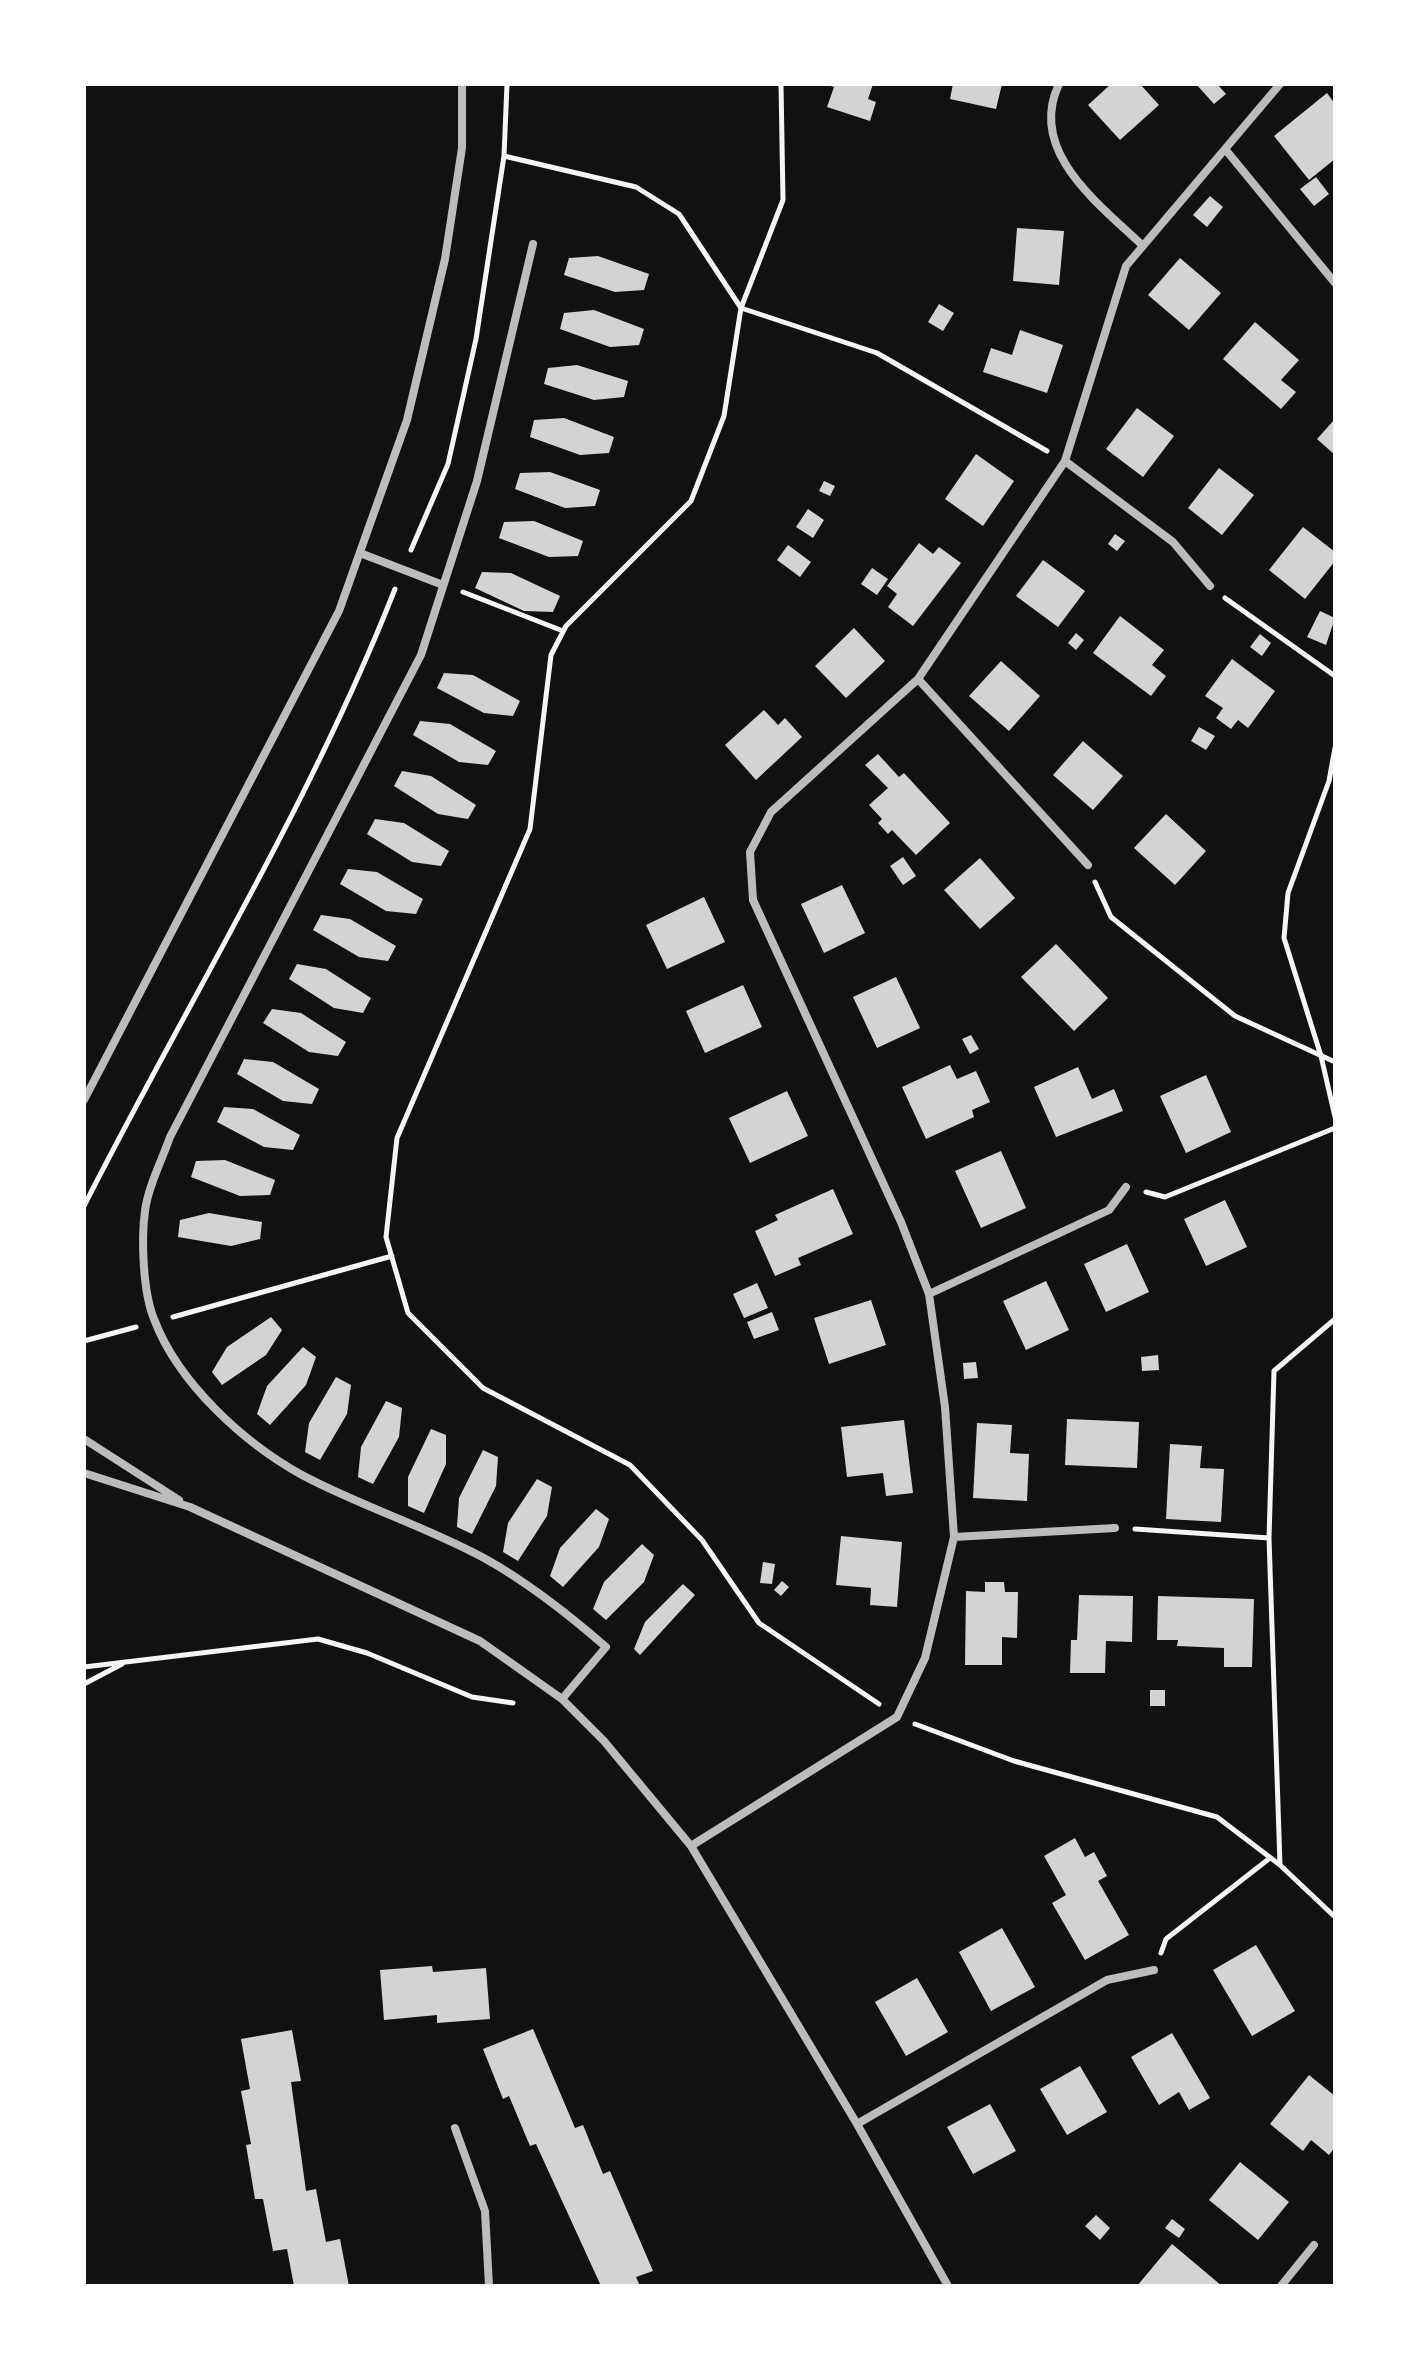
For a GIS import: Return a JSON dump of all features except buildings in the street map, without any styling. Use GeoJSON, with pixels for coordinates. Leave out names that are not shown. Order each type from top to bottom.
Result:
{"type":"FeatureCollection","features":[{"type":"Feature","properties":{"kind":"street"},"geometry":{"type":"LineString","coordinates":[[84,1100],[339,611],[407,420],[445,259],[462,148],[462,84]]}},
{"type":"Feature","properties":{"kind":"street"},"geometry":{"type":"LineString","coordinates":[[1059,84],[1049,106],[1056,152],[1089,195],[1142,245]]}},
{"type":"Feature","properties":{"kind":"street"},"geometry":{"type":"LineString","coordinates":[[691,1846],[897,1717],[925,1658],[954,1537],[945,1407],[929,1294],[901,1222],[753,900],[750,852],[771,812],[918,679],[1065,461],[1126,266],[1280,84]]}},
{"type":"Feature","properties":{"kind":"street"},"geometry":{"type":"LineString","coordinates":[[1225,149],[1335,283]]}},
{"type":"Feature","properties":{"kind":"street"},"geometry":{"type":"LineString","coordinates":[[533,244],[477,481],[421,655],[170,1137],[145,1210],[147,1296],[154,1322],[174,1357],[214,1409],[260,1448],[302,1475],[483,1558],[556,1603],[606,1647],[562,1699]]}},
{"type":"Feature","properties":{"kind":"street"},"geometry":{"type":"LineString","coordinates":[[1065,461],[1173,542],[1210,586]]}},
{"type":"Feature","properties":{"kind":"street"},"geometry":{"type":"LineString","coordinates":[[360,553],[443,585]]}},
{"type":"Feature","properties":{"kind":"street"},"geometry":{"type":"LineString","coordinates":[[918,679],[1088,865]]}},
{"type":"Feature","properties":{"kind":"street"},"geometry":{"type":"LineString","coordinates":[[929,1294],[1109,1210],[1126,1187]]}},
{"type":"Feature","properties":{"kind":"street"},"geometry":{"type":"LineString","coordinates":[[84,1439],[190,1507]]}},
{"type":"Feature","properties":{"kind":"street"},"geometry":{"type":"LineString","coordinates":[[84,1473],[190,1507],[480,1641],[562,1699],[604,1741],[691,1846],[857,2124],[948,2286]]}},
{"type":"Feature","properties":{"kind":"street"},"geometry":{"type":"LineString","coordinates":[[954,1537],[1115,1528]]}},
{"type":"Feature","properties":{"kind":"street"},"geometry":{"type":"LineString","coordinates":[[857,2124],[1107,1980],[1154,1970]]}},
{"type":"Feature","properties":{"kind":"street"},"geometry":{"type":"LineString","coordinates":[[455,2128],[485,2211],[489,2286]]}},
{"type":"Feature","properties":{"kind":"street"},"geometry":{"type":"LineString","coordinates":[[1281,2286],[1314,2245]]}},
{"type":"Feature","properties":{"kind":"path"},"geometry":{"type":"LineString","coordinates":[[781,84],[783,200],[741,308],[724,416],[691,501],[563,631],[551,655],[530,829],[397,1138],[386,1237],[408,1313],[483,1388],[630,1465],[702,1540],[759,1623],[897,1717],[1014,1761],[1217,1817],[1280,1865],[1335,1917]]}},
{"type":"Feature","properties":{"kind":"path"},"geometry":{"type":"LineString","coordinates":[[504,156],[636,187],[679,214],[741,308],[877,353],[1065,461]]}},
{"type":"Feature","properties":{"kind":"path"},"geometry":{"type":"LineString","coordinates":[[443,585],[563,631]]}},
{"type":"Feature","properties":{"kind":"path"},"geometry":{"type":"LineString","coordinates":[[1210,586],[1335,676]]}},
{"type":"Feature","properties":{"kind":"path"},"geometry":{"type":"LineString","coordinates":[[1335,748],[1329,781],[1288,893],[1284,938],[1321,1056],[1335,1117]]}},
{"type":"Feature","properties":{"kind":"path"},"geometry":{"type":"LineString","coordinates":[[1088,865],[1111,917],[1235,1016],[1335,1062]]}},
{"type":"Feature","properties":{"kind":"path"},"geometry":{"type":"LineString","coordinates":[[1126,1187],[1165,1197],[1335,1128]]}},
{"type":"Feature","properties":{"kind":"path"},"geometry":{"type":"LineString","coordinates":[[84,1341],[392,1256]]}},
{"type":"Feature","properties":{"kind":"path"},"geometry":{"type":"LineString","coordinates":[[1280,1865],[1269,1538],[1274,1371],[1335,1319]]}},
{"type":"Feature","properties":{"kind":"path"},"geometry":{"type":"LineString","coordinates":[[1115,1528],[1269,1538]]}},
{"type":"Feature","properties":{"kind":"path"},"geometry":{"type":"LineString","coordinates":[[84,1667],[318,1639],[367,1653],[472,1697],[513,1703]]}},
{"type":"Feature","properties":{"kind":"path"},"geometry":{"type":"LineString","coordinates":[[84,1684],[125,1662]]}},
{"type":"Feature","properties":{"kind":"path"},"geometry":{"type":"LineString","coordinates":[[1154,1970],[1166,1939],[1270,1858]]}}]}
